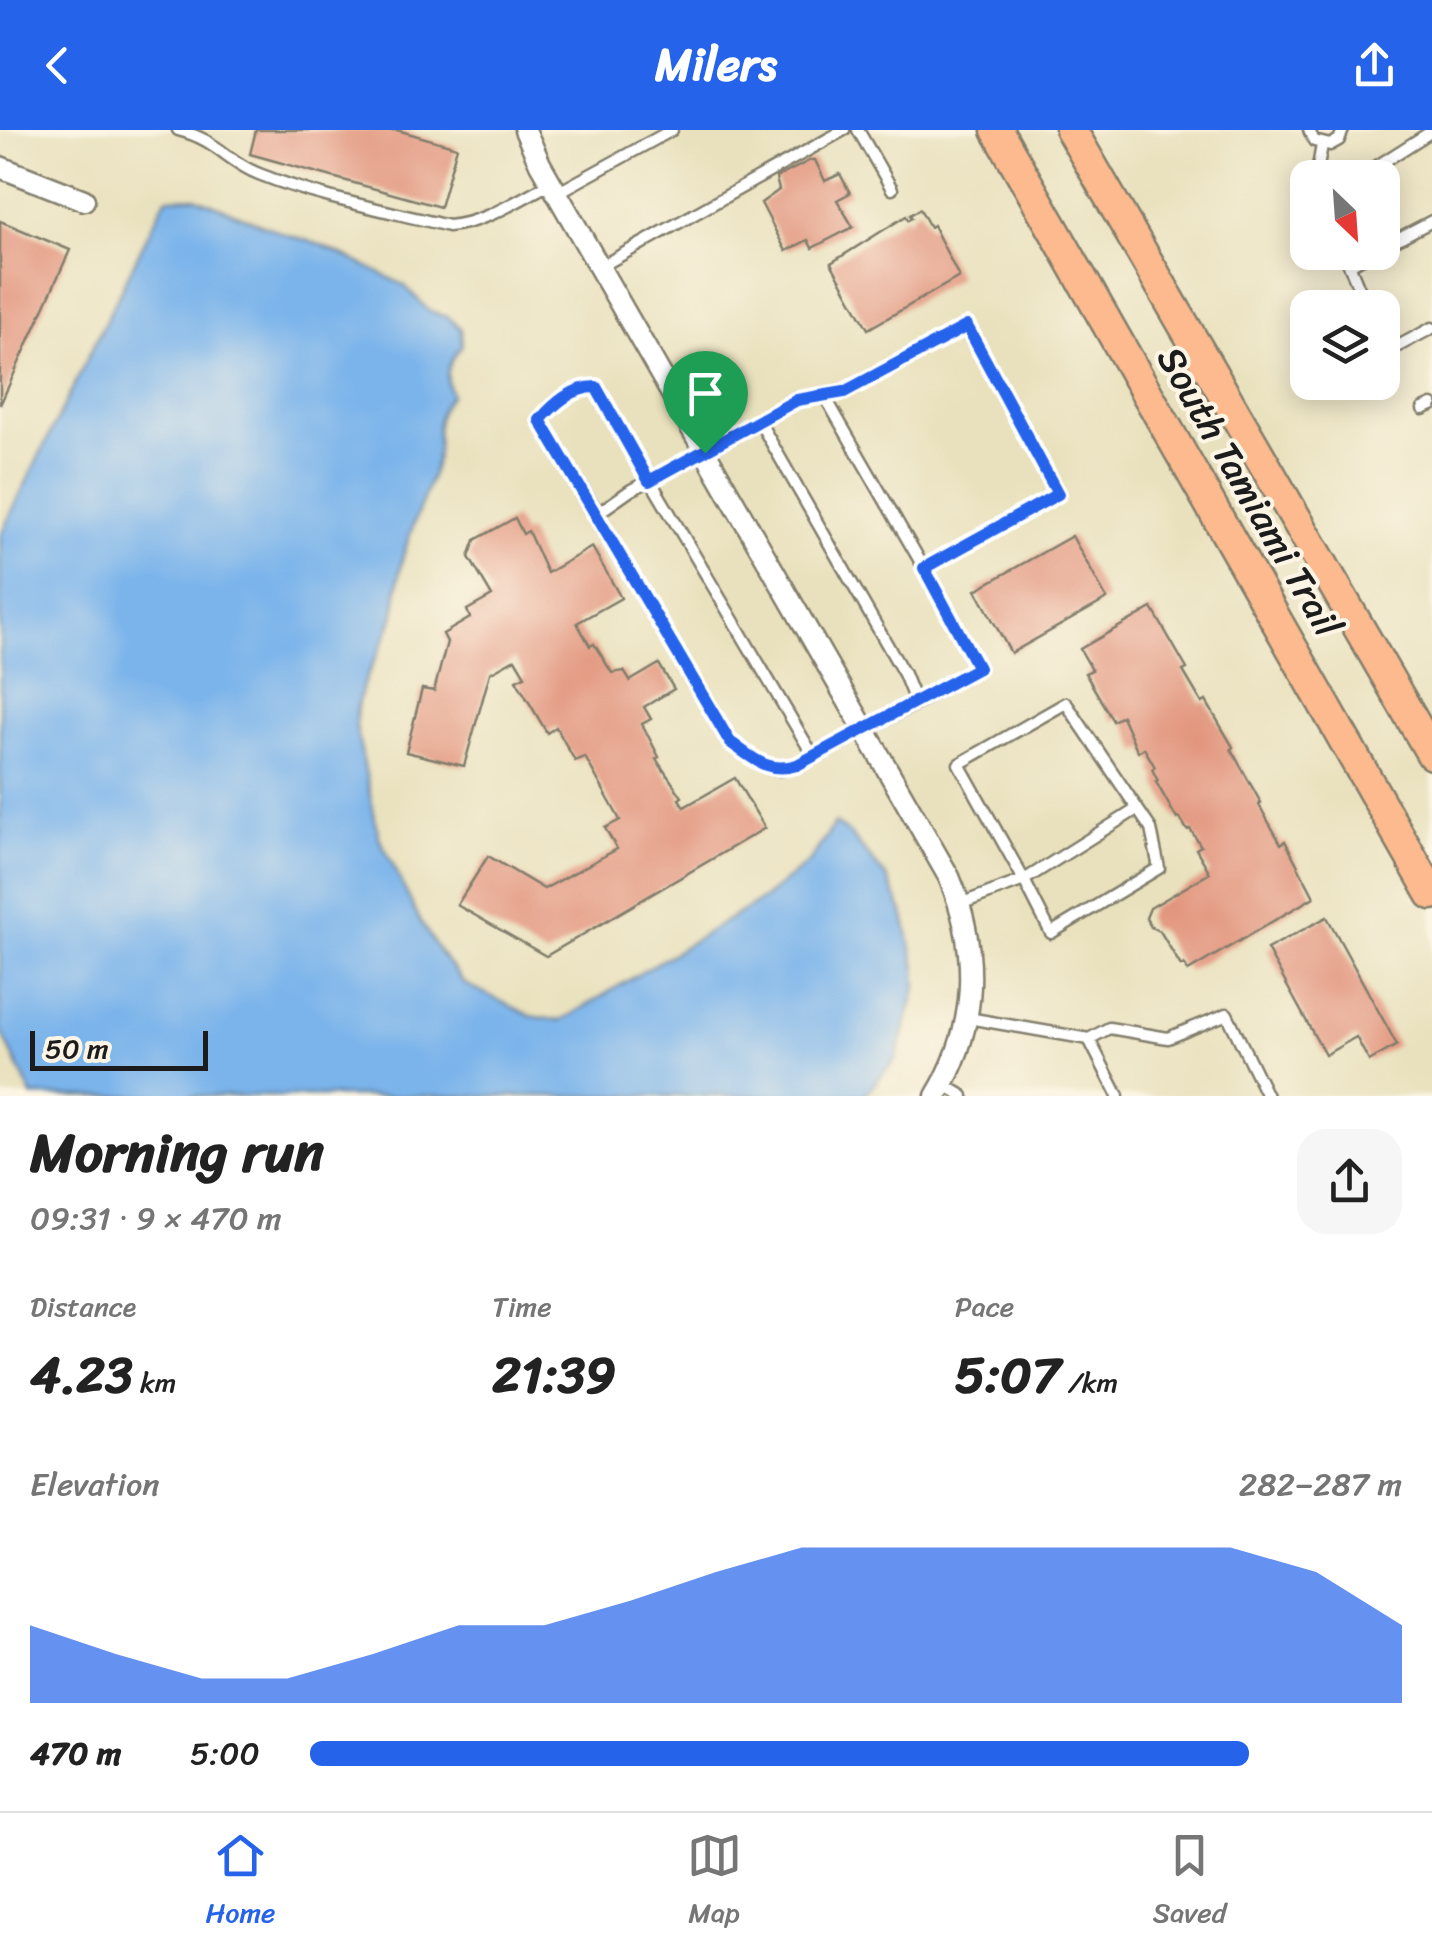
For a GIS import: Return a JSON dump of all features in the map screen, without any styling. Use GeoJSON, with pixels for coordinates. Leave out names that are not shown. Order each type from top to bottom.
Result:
{"type":"FeatureCollection","features":[{"type":"Feature","properties":{"kind":"main road","name":"South Tamiami Trail"},"geometry":{"type":"LineString","coordinates":[[997,130],[1432,894]]}},
{"type":"Feature","properties":{"kind":"main road","name":"South Tamiami Trail"},"geometry":{"type":"LineString","coordinates":[[1072,130],[1432,754]]}},
{"type":"Feature","properties":{"kind":"street"},"geometry":{"type":"LineString","coordinates":[[525,130],[599,268],[949,877],[960,904],[969,951],[970,999],[964,1036],[940,1090]]}},
{"type":"Feature","properties":{"kind":"street"},"geometry":{"type":"LineString","coordinates":[[0,167],[84,200]]}},
{"type":"Feature","properties":{"kind":"lane"},"geometry":{"type":"LineString","coordinates":[[178,130],[213,136],[244,168],[280,182],[448,226],[466,224],[554,188],[672,130]]}},
{"type":"Feature","properties":{"kind":"lane"},"geometry":{"type":"LineString","coordinates":[[599,268],[844,130]]}},
{"type":"Feature","properties":{"kind":"lane"},"geometry":{"type":"LineString","coordinates":[[858,130],[892,189]]}},
{"type":"Feature","properties":{"kind":"lane"},"geometry":{"type":"LineString","coordinates":[[1310,130],[1314,141],[1322,145],[1335,144],[1343,130]]}},
{"type":"Feature","properties":{"kind":"lane"},"geometry":{"type":"LineString","coordinates":[[1386,160],[1432,131]]}},
{"type":"Feature","properties":{"kind":"lane"},"geometry":{"type":"LineString","coordinates":[[1319,160],[1322,145]]}},
{"type":"Feature","properties":{"kind":"lane"},"geometry":{"type":"LineString","coordinates":[[1400,238],[1432,221]]}},
{"type":"Feature","properties":{"kind":"lane"},"geometry":{"type":"LineString","coordinates":[[598,513],[797,400],[844,392],[967,326],[1058,494],[924,568]]}},
{"type":"Feature","properties":{"kind":"lane"},"geometry":{"type":"LineString","coordinates":[[1400,345],[1432,328]]}},
{"type":"Feature","properties":{"kind":"lane"},"geometry":{"type":"LineString","coordinates":[[814,757],[596,387],[581,387],[540,420],[730,742],[780,770],[814,757],[864,732],[978,668],[824,396]]}},
{"type":"Feature","properties":{"kind":"lane"},"geometry":{"type":"LineString","coordinates":[[759,422],[904,674],[916,704]]}},
{"type":"Feature","properties":{"kind":"lane"},"geometry":{"type":"LineString","coordinates":[[1066,703],[1151,829],[1159,868],[1051,933],[1024,880],[959,764],[1066,703]]}},
{"type":"Feature","properties":{"kind":"lane"},"geometry":{"type":"LineString","coordinates":[[960,904],[1024,880],[1137,809]]}},
{"type":"Feature","properties":{"kind":"lane"},"geometry":{"type":"LineString","coordinates":[[968,1018],[1088,1039],[1109,1028],[1168,1038],[1227,1014],[1267,1096]]}},
{"type":"Feature","properties":{"kind":"lane"},"geometry":{"type":"LineString","coordinates":[[1088,1039],[1118,1096]]}},
{"type":"Feature","properties":{"kind":"lane"},"geometry":{"type":"LineString","coordinates":[[940,1090],[964,1096]]}},
{"type":"Feature","properties":{"kind":"water"},"geometry":{"type":"Polygon","coordinates":[[[195,197],[370,268],[405,286],[430,312],[448,317],[461,329],[462,346],[448,369],[451,395],[438,423],[437,458],[404,552],[393,618],[359,698],[356,727],[379,837],[440,953],[464,983],[531,1016],[561,1021],[764,898],[810,861],[835,823],[850,834],[887,878],[903,912],[916,967],[917,985],[897,1057],[864,1096],[32,1096],[0,1028],[0,536],[166,198],[195,197]]]}},
{"type":"Feature","properties":{"kind":"building"},"geometry":{"type":"Polygon","coordinates":[[[256,130],[397,130],[457,147],[440,207],[250,154],[256,130]]]}},
{"type":"Feature","properties":{"kind":"building"},"geometry":{"type":"Polygon","coordinates":[[[815,160],[825,181],[840,174],[850,193],[837,200],[853,227],[812,248],[808,240],[786,251],[761,203],[779,190],[776,178],[815,160]]]}},
{"type":"Feature","properties":{"kind":"building"},"geometry":{"type":"Polygon","coordinates":[[[920,209],[930,227],[933,225],[959,277],[868,329],[831,263],[906,216],[908,220],[912,218],[910,215],[920,209]]]}},
{"type":"Feature","properties":{"kind":"building"},"geometry":{"type":"Polygon","coordinates":[[[0,221],[70,250],[0,405],[0,221]]]}},
{"type":"Feature","properties":{"kind":"building"},"geometry":{"type":"Polygon","coordinates":[[[515,518],[523,534],[528,531],[547,573],[592,547],[621,598],[577,623],[612,673],[624,671],[630,681],[659,664],[674,689],[644,707],[651,719],[642,724],[659,757],[656,759],[682,797],[679,799],[684,807],[735,778],[765,828],[546,956],[457,905],[488,856],[544,889],[617,849],[605,828],[620,820],[585,757],[575,761],[556,727],[547,733],[516,680],[525,676],[515,659],[490,673],[464,766],[406,752],[422,689],[434,691],[447,642],[443,634],[470,618],[467,610],[492,596],[469,557],[475,540],[515,518]]]}},
{"type":"Feature","properties":{"kind":"building"},"geometry":{"type":"Polygon","coordinates":[[[1072,536],[1107,599],[1011,653],[976,590],[1072,536]]]}},
{"type":"Feature","properties":{"kind":"building"},"geometry":{"type":"Polygon","coordinates":[[[1152,608],[1187,669],[1183,671],[1233,747],[1259,805],[1281,844],[1285,841],[1314,897],[1188,971],[1146,918],[1150,908],[1210,873],[1196,849],[1201,846],[1190,829],[1177,819],[1156,782],[1152,769],[1155,767],[1144,748],[1138,752],[1122,716],[1113,721],[1085,673],[1092,670],[1080,649],[1152,608]]]}},
{"type":"Feature","properties":{"kind":"building"},"geometry":{"type":"Polygon","coordinates":[[[1327,917],[1397,1045],[1369,1061],[1356,1037],[1325,1055],[1267,949],[1327,917]]]}},
{"type":"Feature","properties":{"kind":"route"},"geometry":{"type":"LineString","coordinates":[[967,326],[1058,494],[924,568],[978,668],[864,732],[780,770],[730,742],[540,420],[581,387],[596,387],[649,481],[705,453],[797,400],[844,392],[967,326]]}}]}
